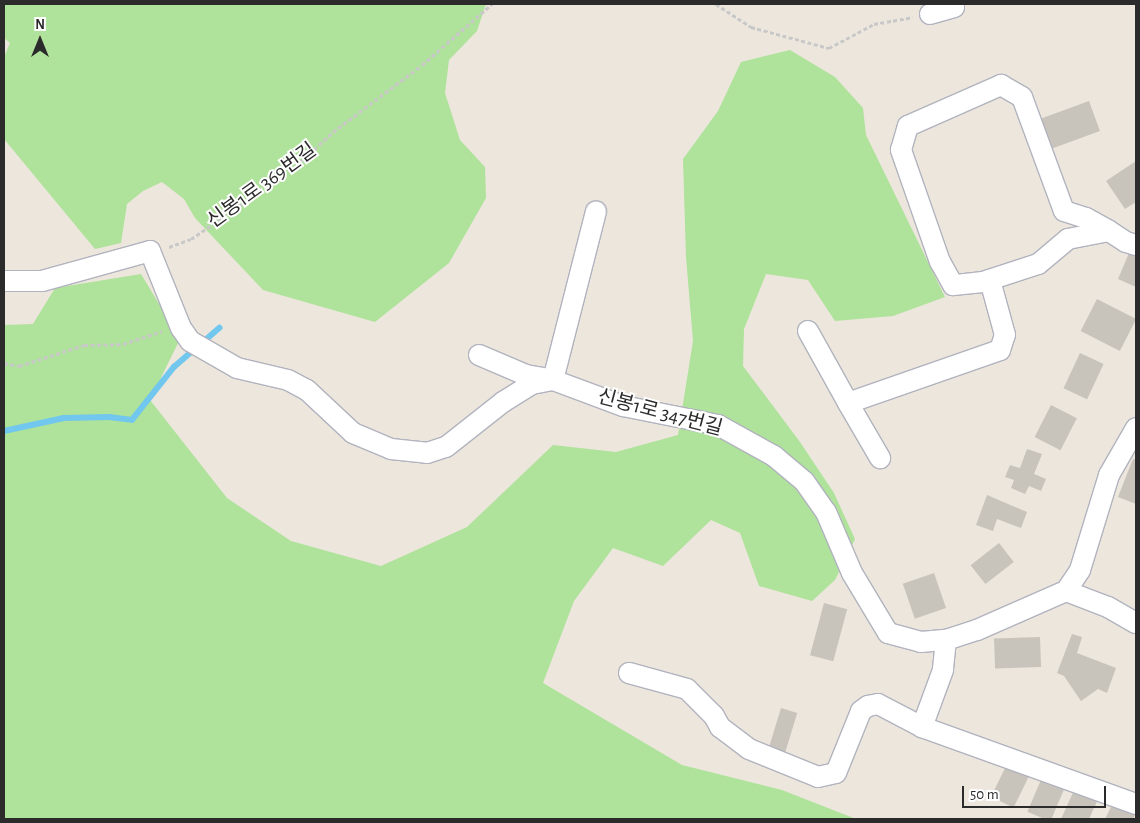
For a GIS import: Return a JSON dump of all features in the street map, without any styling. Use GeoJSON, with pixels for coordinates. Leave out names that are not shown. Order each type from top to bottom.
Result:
{"type":"FeatureCollection","features":[{"type":"Feature","properties":{"kind":"street"},"geometry":{"type":"LineString","coordinates":[[930,14],[954,7],[954,4]]}},
{"type":"Feature","properties":{"kind":"street"},"geometry":{"type":"LineString","coordinates":[[1109,230],[1068,239],[1038,264],[990,280],[953,285],[940,262],[901,150],[908,126],[1002,85],[1022,97],[1064,211],[1109,230],[1126,242],[1136,245]]}},
{"type":"Feature","properties":{"kind":"street"},"geometry":{"type":"LineString","coordinates":[[4,280],[42,282],[150,251],[186,334],[220,359],[237,368],[288,380],[307,390],[353,433],[368,442],[427,453],[446,447],[486,412],[532,384],[553,380],[596,211]]}},
{"type":"Feature","properties":{"kind":"street"},"geometry":{"type":"LineString","coordinates":[[848,403],[1000,350],[1005,335],[990,280]]}},
{"type":"Feature","properties":{"kind":"street"},"geometry":{"type":"LineString","coordinates":[[808,331],[880,458]]}},
{"type":"Feature","properties":{"kind":"street","name":"신봉1로 347번길"},"geometry":{"type":"LineString","coordinates":[[479,355],[526,375],[553,380],[623,406],[718,425],[790,467],[826,512],[852,574],[888,633],[921,642],[946,640],[1066,591]]}},
{"type":"Feature","properties":{"kind":"street"},"geometry":{"type":"LineString","coordinates":[[1136,428],[1109,475],[1080,570],[1066,591],[1108,607],[1136,622]]}},
{"type":"Feature","properties":{"kind":"street"},"geometry":{"type":"LineString","coordinates":[[922,727],[943,670],[946,640]]}},
{"type":"Feature","properties":{"kind":"street"},"geometry":{"type":"LineString","coordinates":[[629,673],[687,689],[714,716],[720,727],[749,749],[818,777],[836,774],[861,711],[868,706],[878,704],[922,727],[1136,804]]}},
{"type":"Feature","properties":{"kind":"path","name":"신봉1로 369번길"},"geometry":{"type":"LineString","coordinates":[[150,251],[191,239],[244,203],[271,180],[295,167],[333,132],[422,65],[492,4]]}},
{"type":"Feature","properties":{"kind":"path"},"geometry":{"type":"LineString","coordinates":[[716,4],[751,27],[829,48],[874,24],[930,14]]}},
{"type":"Feature","properties":{"kind":"path"},"geometry":{"type":"LineString","coordinates":[[4,363],[19,366],[84,345],[123,344],[146,334],[186,334]]}},
{"type":"Feature","properties":{"kind":"green space"},"geometry":{"type":"Polygon","coordinates":[[[4,4],[486,4],[477,31],[449,60],[445,93],[460,140],[485,167],[486,198],[449,263],[375,322],[263,290],[195,218],[184,199],[162,182],[143,191],[127,204],[121,243],[95,249],[4,139],[4,57],[10,43],[4,38],[4,4]]]}},
{"type":"Feature","properties":{"kind":"green space"},"geometry":{"type":"Polygon","coordinates":[[[790,50],[835,77],[863,108],[866,135],[945,297],[893,316],[835,321],[808,280],[766,274],[744,329],[743,366],[800,442],[834,493],[855,539],[835,580],[812,601],[759,586],[740,533],[711,520],[663,566],[613,548],[574,601],[543,683],[682,765],[782,790],[856,819],[4,819],[4,325],[33,324],[55,288],[141,274],[180,339],[150,400],[227,498],[291,541],[381,566],[467,527],[553,445],[616,452],[678,435],[693,341],[686,257],[683,159],[718,111],[741,62],[790,50]]]}},
{"type":"Feature","properties":{"kind":"building"},"geometry":{"type":"Polygon","coordinates":[[[1089,101],[1100,131],[1050,149],[1039,119],[1089,101]]]}},
{"type":"Feature","properties":{"kind":"building"},"geometry":{"type":"Polygon","coordinates":[[[1136,161],[1136,202],[1125,209],[1106,181],[1136,161]]]}},
{"type":"Feature","properties":{"kind":"building"},"geometry":{"type":"Polygon","coordinates":[[[1129,253],[1136,257],[1136,287],[1118,279],[1129,253]]]}},
{"type":"Feature","properties":{"kind":"building"},"geometry":{"type":"Polygon","coordinates":[[[1097,299],[1136,319],[1120,351],[1081,331],[1097,299]]]}},
{"type":"Feature","properties":{"kind":"building"},"geometry":{"type":"Polygon","coordinates":[[[1080,353],[1104,364],[1087,399],[1064,388],[1080,353]]]}},
{"type":"Feature","properties":{"kind":"building"},"geometry":{"type":"Polygon","coordinates":[[[1051,405],[1077,418],[1060,450],[1035,437],[1051,405]]]}},
{"type":"Feature","properties":{"kind":"building"},"geometry":{"type":"Polygon","coordinates":[[[1027,449],[1042,454],[1034,474],[1046,479],[1041,491],[1029,486],[1025,494],[1011,488],[1014,480],[1005,477],[1010,465],[1020,468],[1027,449]]]}},
{"type":"Feature","properties":{"kind":"building"},"geometry":{"type":"Polygon","coordinates":[[[1133,459],[1136,460],[1136,504],[1118,497],[1133,459]]]}},
{"type":"Feature","properties":{"kind":"building"},"geometry":{"type":"Polygon","coordinates":[[[987,495],[1027,512],[1021,528],[997,519],[993,531],[976,525],[987,495]]]}},
{"type":"Feature","properties":{"kind":"building"},"geometry":{"type":"Polygon","coordinates":[[[999,543],[1014,562],[985,584],[971,565],[999,543]]]}},
{"type":"Feature","properties":{"kind":"building"},"geometry":{"type":"Polygon","coordinates":[[[934,573],[946,608],[915,619],[903,584],[934,573]]]}},
{"type":"Feature","properties":{"kind":"building"},"geometry":{"type":"Polygon","coordinates":[[[824,603],[847,609],[833,661],[810,655],[824,603]]]}},
{"type":"Feature","properties":{"kind":"building"},"geometry":{"type":"Polygon","coordinates":[[[1072,634],[1082,637],[1077,653],[1116,668],[1107,693],[1098,689],[1081,701],[1064,676],[1057,673],[1072,634]]]}},
{"type":"Feature","properties":{"kind":"building"},"geometry":{"type":"Polygon","coordinates":[[[1040,637],[1041,667],[995,669],[994,639],[1040,637]]]}},
{"type":"Feature","properties":{"kind":"building"},"geometry":{"type":"Polygon","coordinates":[[[781,708],[797,713],[784,756],[768,751],[781,708]]]}},
{"type":"Feature","properties":{"kind":"building"},"geometry":{"type":"Polygon","coordinates":[[[1009,760],[1031,771],[1013,808],[991,797],[1009,760]]]}},
{"type":"Feature","properties":{"kind":"building"},"geometry":{"type":"Polygon","coordinates":[[[1043,775],[1066,785],[1051,819],[1044,819],[1027,812],[1043,775]]]}},
{"type":"Feature","properties":{"kind":"building"},"geometry":{"type":"Polygon","coordinates":[[[1076,786],[1099,797],[1089,819],[1061,819],[1076,786]]]}},
{"type":"Feature","properties":{"kind":"building"},"geometry":{"type":"Polygon","coordinates":[[[1113,803],[1136,813],[1133,819],[1105,819],[1113,803]]]}},
{"type":"Feature","properties":{"kind":"waterway"},"geometry":{"type":"LineString","coordinates":[[202,343],[219,328]]}},
{"type":"Feature","properties":{"kind":"waterway"},"geometry":{"type":"LineString","coordinates":[[4,431],[64,418],[109,417],[132,420],[174,367],[195,349]]}}]}
